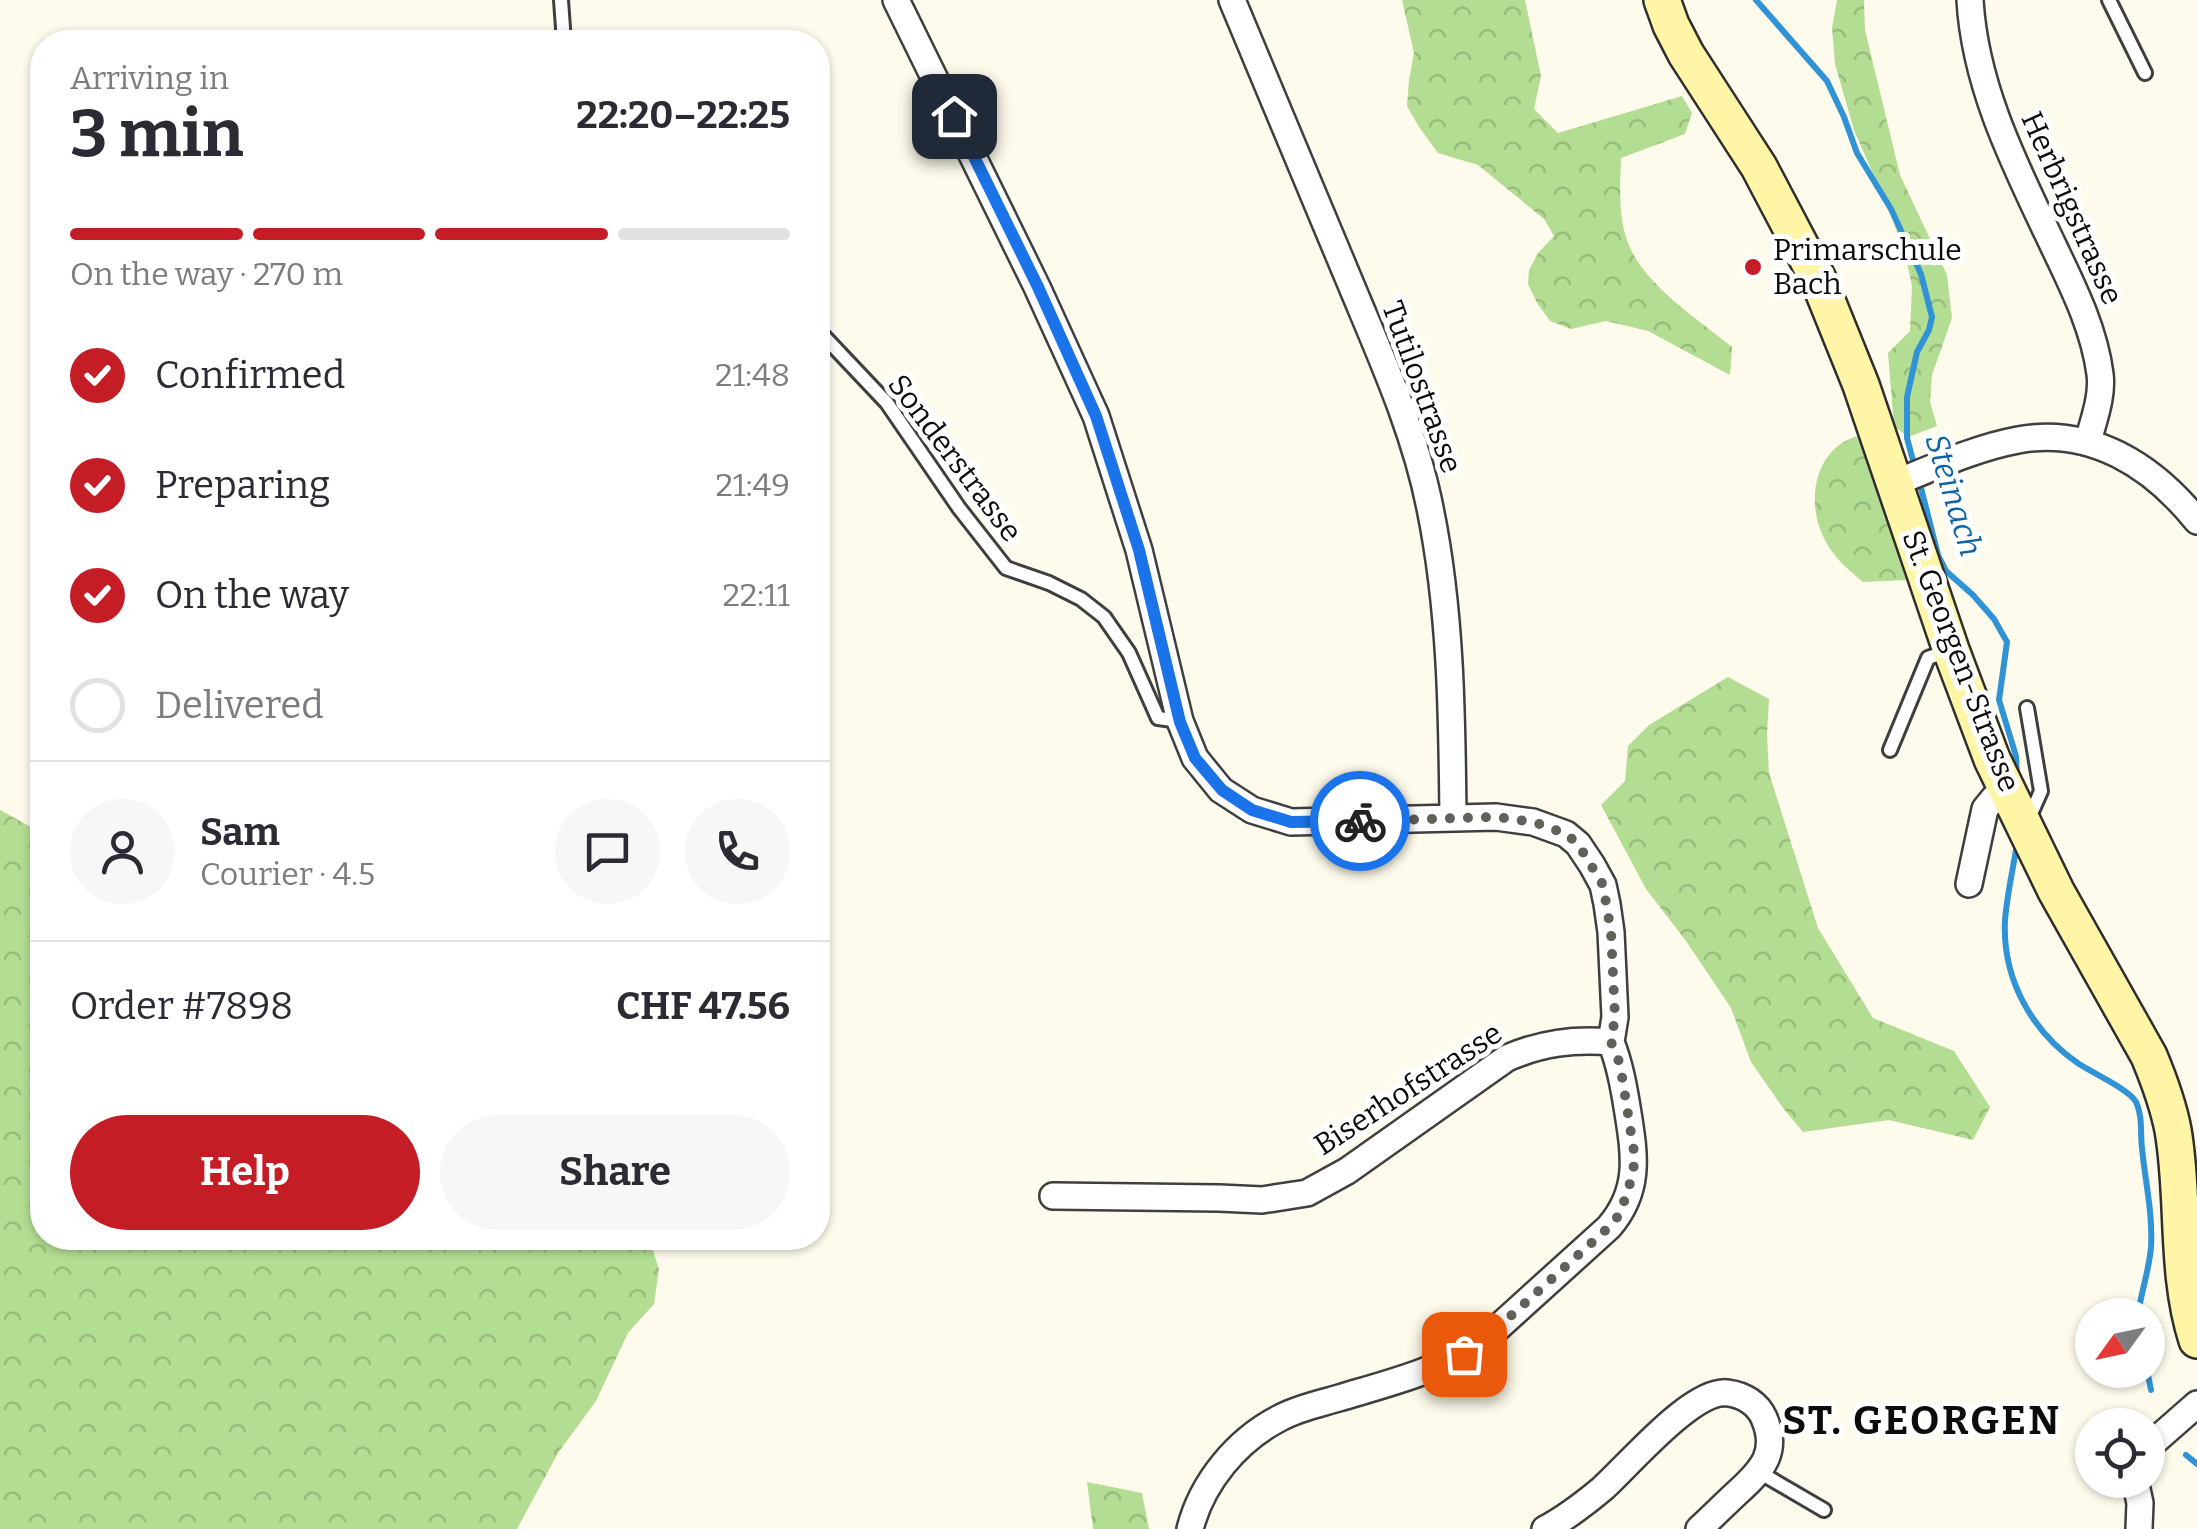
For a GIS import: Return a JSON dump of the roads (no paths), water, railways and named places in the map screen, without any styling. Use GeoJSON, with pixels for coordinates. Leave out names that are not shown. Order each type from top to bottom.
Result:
{"type":"FeatureCollection","features":[{"type":"Feature","properties":{"kind":"street"},"geometry":{"type":"LineString","coordinates":[[896,0],[1096,416],[1139,550],[1180,722],[1195,758],[1222,790],[1252,810],[1291,822],[1496,817],[1534,822],[1566,834],[1578,844],[1603,885],[1607,904],[1615,1017],[1611,1042],[1620,1064],[1635,1158],[1620,1214],[1482,1342],[1464,1354],[1427,1372],[1298,1410],[1264,1427],[1213,1478],[1190,1529]]}},
{"type":"Feature","properties":{"kind":"street","name":"Tutilostrasse"},"geometry":{"type":"LineString","coordinates":[[1232,0],[1413,444],[1430,507],[1444,600],[1453,818]]}},
{"type":"Feature","properties":{"kind":"street","name":"St. Georgen-Strasse"},"geometry":{"type":"LineString","coordinates":[[1662,0],[1686,54],[1759,167],[1819,281],[1903,480],[1951,650],[1986,744],[2056,891],[2160,1082],[2173,1134],[2186,1292],[2197,1340]]}},
{"type":"Feature","properties":{"kind":"street","name":"Herbrigstrasse"},"geometry":{"type":"LineString","coordinates":[[1970,0],[1980,67],[1996,116],[2017,170],[2079,300],[2092,338],[2100,378],[2088,442]]}},
{"type":"Feature","properties":{"kind":"street"},"geometry":{"type":"LineString","coordinates":[[1903,480],[2020,439],[2088,442],[2147,470],[2197,520]]}},
{"type":"Feature","properties":{"kind":"street"},"geometry":{"type":"LineString","coordinates":[[1968,884],[1985,809],[1994,798],[2009,792]]}},
{"type":"Feature","properties":{"kind":"street","name":"Biserhofstrasse"},"geometry":{"type":"LineString","coordinates":[[1053,1196],[1262,1200],[1306,1193],[1347,1171],[1507,1058],[1534,1046],[1567,1041],[1611,1042]]}},
{"type":"Feature","properties":{"kind":"street"},"geometry":{"type":"LineString","coordinates":[[1545,1529],[1583,1504],[1688,1408],[1715,1393],[1732,1393],[1744,1397],[1760,1411],[1769,1448],[1760,1472],[1699,1529]]}},
{"type":"Feature","properties":{"kind":"street"},"geometry":{"type":"LineString","coordinates":[[2165,1433],[2197,1404]]}},
{"type":"Feature","properties":{"kind":"street"},"geometry":{"type":"LineString","coordinates":[[2139,1498],[2139,1529]]}},
{"type":"Feature","properties":{"kind":"lane"},"geometry":{"type":"LineString","coordinates":[[561,0],[563,30]]}},
{"type":"Feature","properties":{"kind":"lane"},"geometry":{"type":"LineString","coordinates":[[2109,0],[2145,73]]}},
{"type":"Feature","properties":{"kind":"lane","name":"Sonderstrasse"},"geometry":{"type":"LineString","coordinates":[[830,343],[888,403],[959,508],[1006,568],[1049,583],[1104,617],[1129,653],[1158,718],[1180,722]]}},
{"type":"Feature","properties":{"kind":"lane"},"geometry":{"type":"LineString","coordinates":[[1890,750],[1928,658],[1951,650]]}},
{"type":"Feature","properties":{"kind":"lane"},"geometry":{"type":"LineString","coordinates":[[2026,825],[2041,792],[2027,708]]}},
{"type":"Feature","properties":{"kind":"lane"},"geometry":{"type":"LineString","coordinates":[[1760,1472],[1824,1510]]}},
{"type":"Feature","properties":{"kind":"waterway","name":"Steinach"},"geometry":{"type":"LineString","coordinates":[[1756,0],[1827,81],[1857,153],[1891,209],[1921,274],[1932,317],[1917,352],[1907,397],[1907,438],[1915,468]]}},
{"type":"Feature","properties":{"kind":"waterway","name":"Steinach"},"geometry":{"type":"LineString","coordinates":[[1919,480],[1938,555],[1946,571],[1994,619],[2007,642],[1999,700],[2016,756],[2017,776]]}},
{"type":"Feature","properties":{"kind":"waterway","name":"Steinach"},"geometry":{"type":"LineString","coordinates":[[2017,844],[2005,942],[2023,1002],[2062,1051],[2127,1092],[2138,1108],[2151,1234],[2141,1298]]}},
{"type":"Feature","properties":{"kind":"waterway","name":"Steinach"},"geometry":{"type":"LineString","coordinates":[[2186,1455],[2197,1464]]}},
{"type":"Feature","properties":{"kind":"place","name":"Primarschule Bach"},"geometry":{"type":"Point","coordinates":[1753,267]}},
{"type":"Feature","properties":{"kind":"district","name":"ST. GEORGEN"},"geometry":{"type":"Point","coordinates":[1922,1420]}}]}
